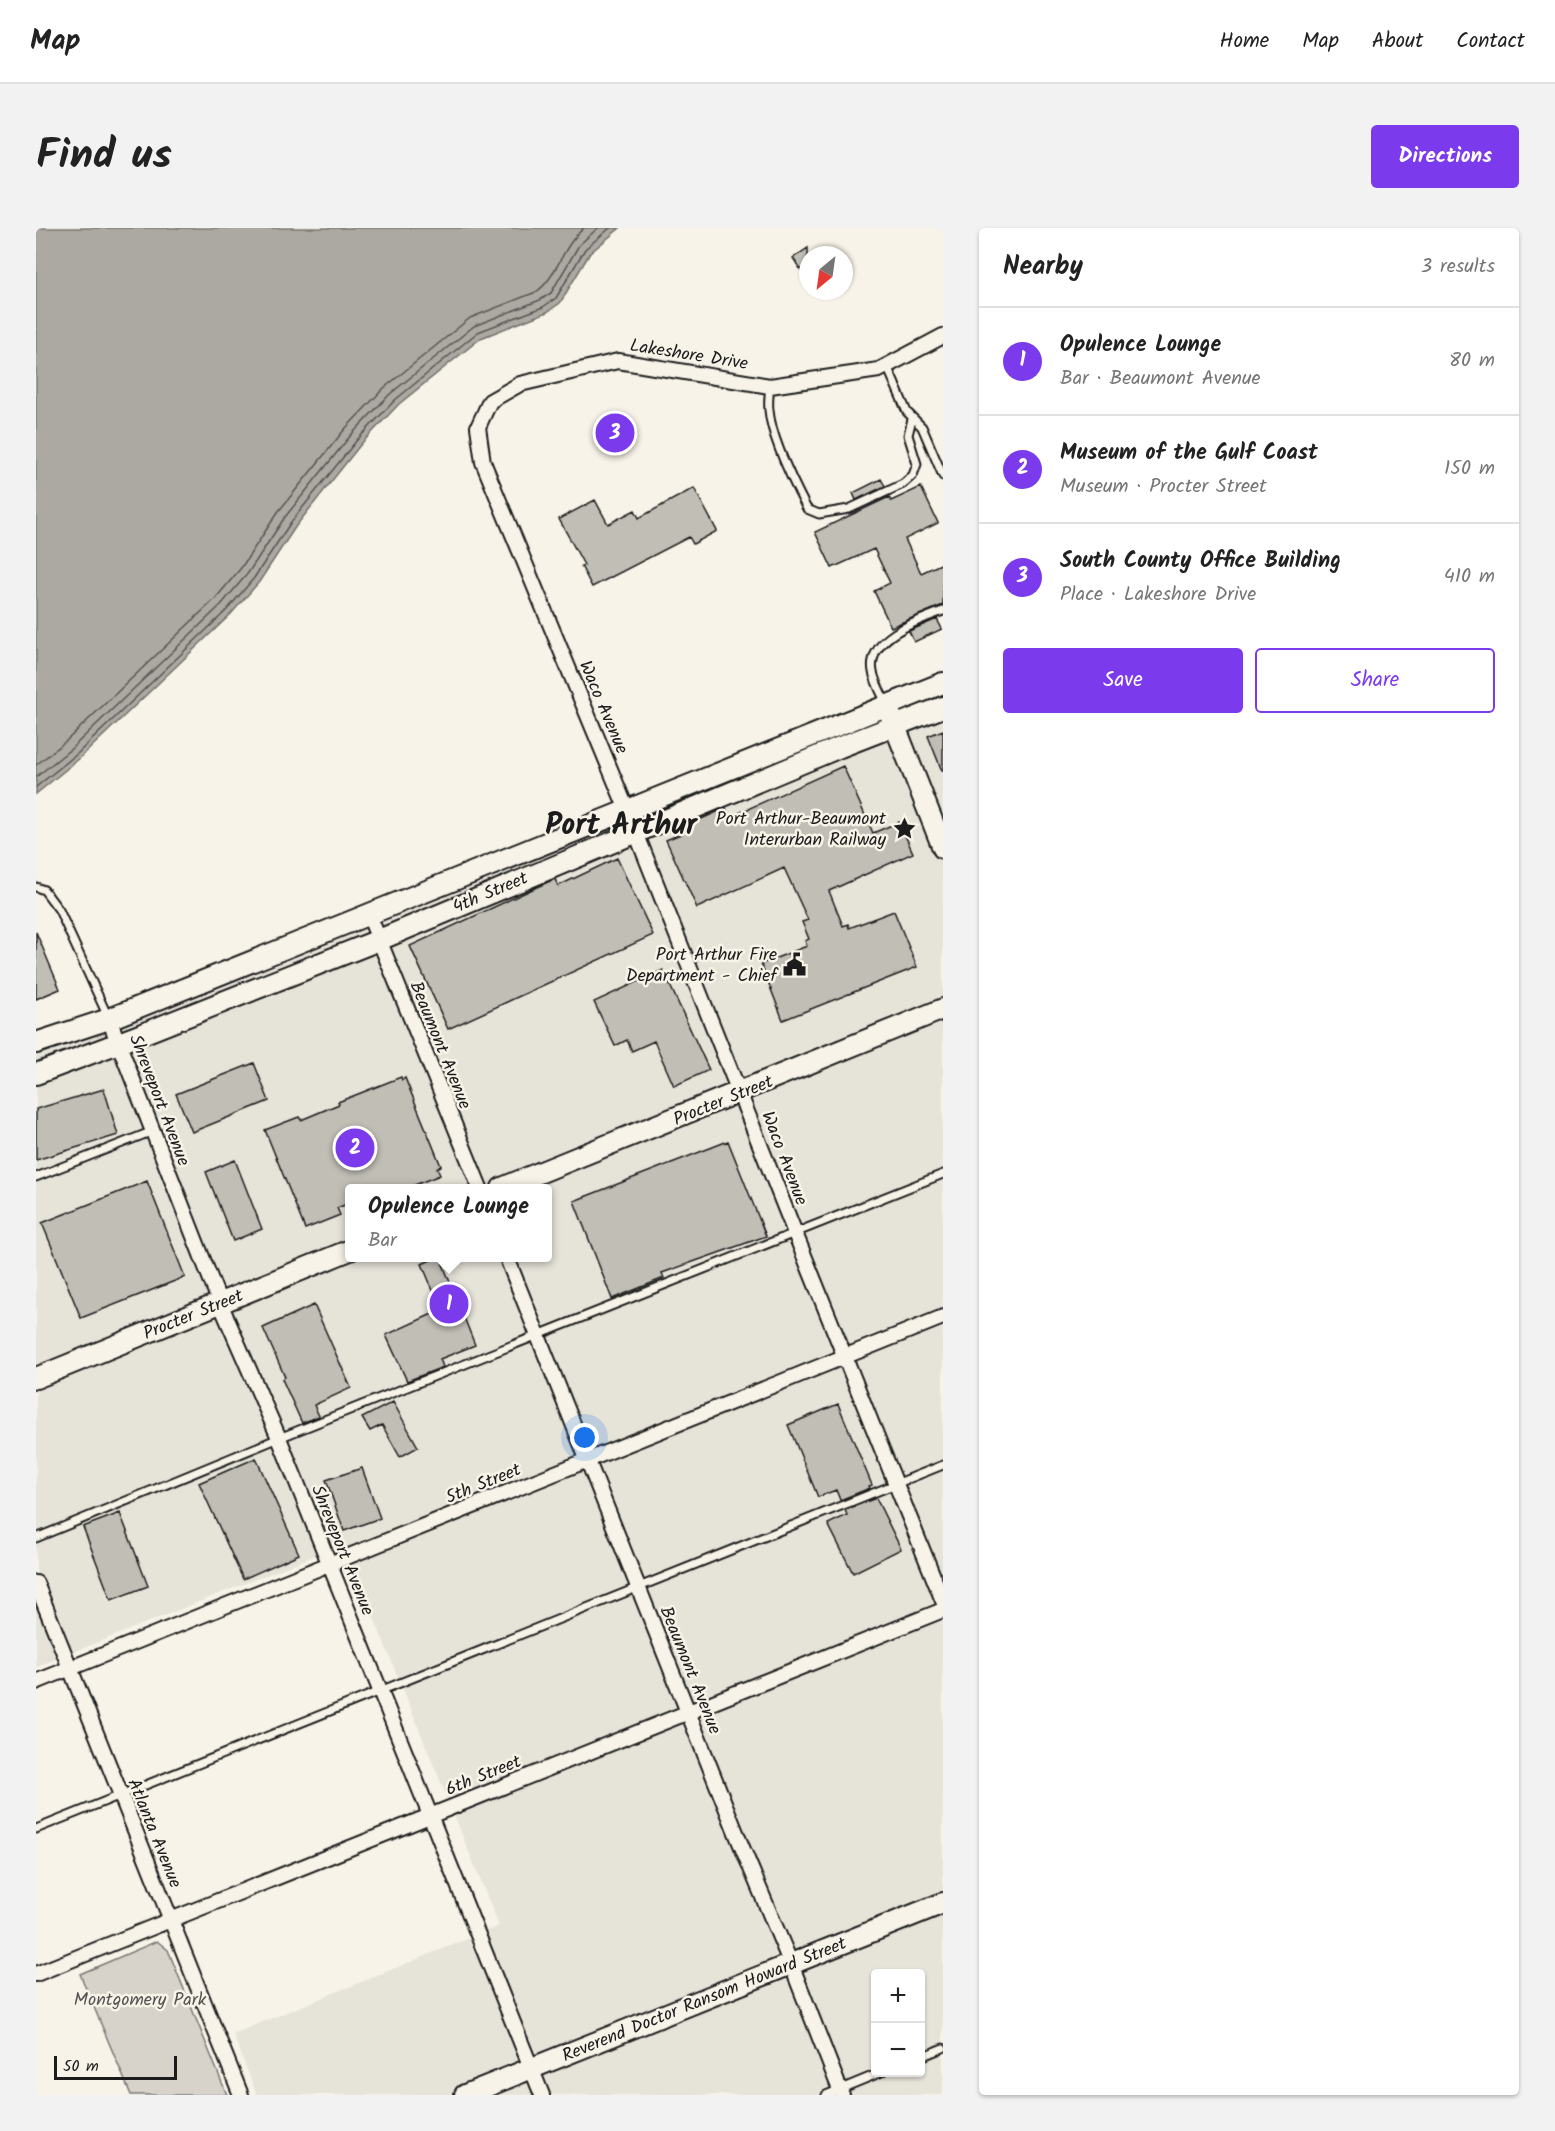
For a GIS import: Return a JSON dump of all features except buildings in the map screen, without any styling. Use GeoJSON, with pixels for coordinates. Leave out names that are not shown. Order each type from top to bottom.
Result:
{"type":"FeatureCollection","features":[{"type":"Feature","properties":{"kind":"street","name":"Lakeshore Drive"},"geometry":{"type":"LineString","coordinates":[[483,462],[478,427],[490,401],[520,384],[618,361],[770,386],[879,370],[943,336]]}},
{"type":"Feature","properties":{"kind":"street","name":"Waco Avenue"},"geometry":{"type":"LineString","coordinates":[[483,462],[636,832],[943,1601]]}},
{"type":"Feature","properties":{"kind":"street","name":"4th Street"},"geometry":{"type":"LineString","coordinates":[[36,1043],[109,1019],[943,683]]}},
{"type":"Feature","properties":{"kind":"street"},"geometry":{"type":"LineString","coordinates":[[886,705],[943,849]]}},
{"type":"Feature","properties":{"kind":"street","name":"4th Street"},"geometry":{"type":"LineString","coordinates":[[36,1074],[379,940],[840,747],[943,707]]}},
{"type":"Feature","properties":{"kind":"street","name":"Beaumont Avenue"},"geometry":{"type":"LineString","coordinates":[[369,915],[478,1184]]}},
{"type":"Feature","properties":{"kind":"street","name":"Procter Street"},"geometry":{"type":"LineString","coordinates":[[512,1184],[741,1093],[943,1009]]}},
{"type":"Feature","properties":{"kind":"street","name":"Shreveport Avenue"},"geometry":{"type":"LineString","coordinates":[[109,1019],[220,1304],[279,1438],[542,2095]]}},
{"type":"Feature","properties":{"kind":"street","name":"Procter Street"},"geometry":{"type":"LineString","coordinates":[[36,1378],[345,1252]]}},
{"type":"Feature","properties":{"kind":"street","name":"Beaumont Avenue"},"geometry":{"type":"LineString","coordinates":[[509,1262],[841,2092]]}},
{"type":"Feature","properties":{"kind":"street","name":"5th Street"},"geometry":{"type":"LineString","coordinates":[[36,1682],[943,1317]]}},
{"type":"Feature","properties":{"kind":"street","name":"Atlanta Avenue"},"geometry":{"type":"LineString","coordinates":[[36,1583],[241,2095]]}},
{"type":"Feature","properties":{"kind":"street","name":"6th Street"},"geometry":{"type":"LineString","coordinates":[[36,1974],[943,1610]]}},
{"type":"Feature","properties":{"kind":"street","name":"Reverend Doctor Ransom Howard Street"},"geometry":{"type":"LineString","coordinates":[[465,2095],[943,1903]]}},
{"type":"Feature","properties":{"kind":"lane"},"geometry":{"type":"LineString","coordinates":[[887,366],[912,419],[922,427],[943,476]]}},
{"type":"Feature","properties":{"kind":"lane"},"geometry":{"type":"LineString","coordinates":[[770,386],[769,412],[786,465],[807,509],[819,514],[849,509],[903,484],[913,475],[917,464],[908,435],[912,419]]}},
{"type":"Feature","properties":{"kind":"lane"},"geometry":{"type":"LineString","coordinates":[[886,705],[872,671],[873,660],[880,646],[897,631],[943,611]]}},
{"type":"Feature","properties":{"kind":"lane"},"geometry":{"type":"LineString","coordinates":[[36,887],[44,890],[59,910],[109,1019]]}},
{"type":"Feature","properties":{"kind":"lane"},"geometry":{"type":"LineString","coordinates":[[36,1177],[153,1131]]}},
{"type":"Feature","properties":{"kind":"lane"},"geometry":{"type":"LineString","coordinates":[[36,1538],[537,1334],[943,1174]]}},
{"type":"Feature","properties":{"kind":"lane"},"geometry":{"type":"LineString","coordinates":[[36,1828],[943,1465]]}},
{"type":"Feature","properties":{"kind":"lane"},"geometry":{"type":"LineString","coordinates":[[925,2055],[943,2048]]}},
{"type":"Feature","properties":{"kind":"lane"},"geometry":{"type":"LineString","coordinates":[[826,2095],[841,2092],[873,2077]]}},
{"type":"Feature","properties":{"kind":"shaded area"},"geometry":{"type":"Polygon","coordinates":[[[943,670],[943,2095],[257,2095],[233,2034],[499,1926],[344,1544],[36,1667],[36,1035],[943,670]]]}},
{"type":"Feature","properties":{"kind":"green space","name":"Montgomery Park"},"geometry":{"type":"Polygon","coordinates":[[[157,1941],[168,1950],[227,2095],[131,2095],[80,1974],[157,1941]]]}},
{"type":"Feature","properties":{"kind":"water"},"geometry":{"type":"Polygon","coordinates":[[[36,228],[620,228],[590,253],[560,303],[547,312],[481,338],[399,404],[361,444],[296,526],[259,582],[231,614],[80,758],[36,794],[36,228]]]}},
{"type":"Feature","properties":{"kind":"place","name":"South County Office Building"},"geometry":{"type":"Point","coordinates":[615,433]}},
{"type":"Feature","properties":{"kind":"place","name":"Port Arthur-Beaumont Interurban Railway"},"geometry":{"type":"Point","coordinates":[904,828]}},
{"type":"Feature","properties":{"kind":"place","name":"Port Arthur Fire Department - Chief"},"geometry":{"type":"Point","coordinates":[795,964]}},
{"type":"Feature","properties":{"kind":"place","name":"Museum of the Gulf Coast"},"geometry":{"type":"Point","coordinates":[355,1148]}},
{"type":"Feature","properties":{"kind":"place","name":"Opulence Lounge"},"geometry":{"type":"Point","coordinates":[449,1304]}},
{"type":"Feature","properties":{"kind":"district","name":"Port Arthur"},"geometry":{"type":"Point","coordinates":[621,824]}}]}
